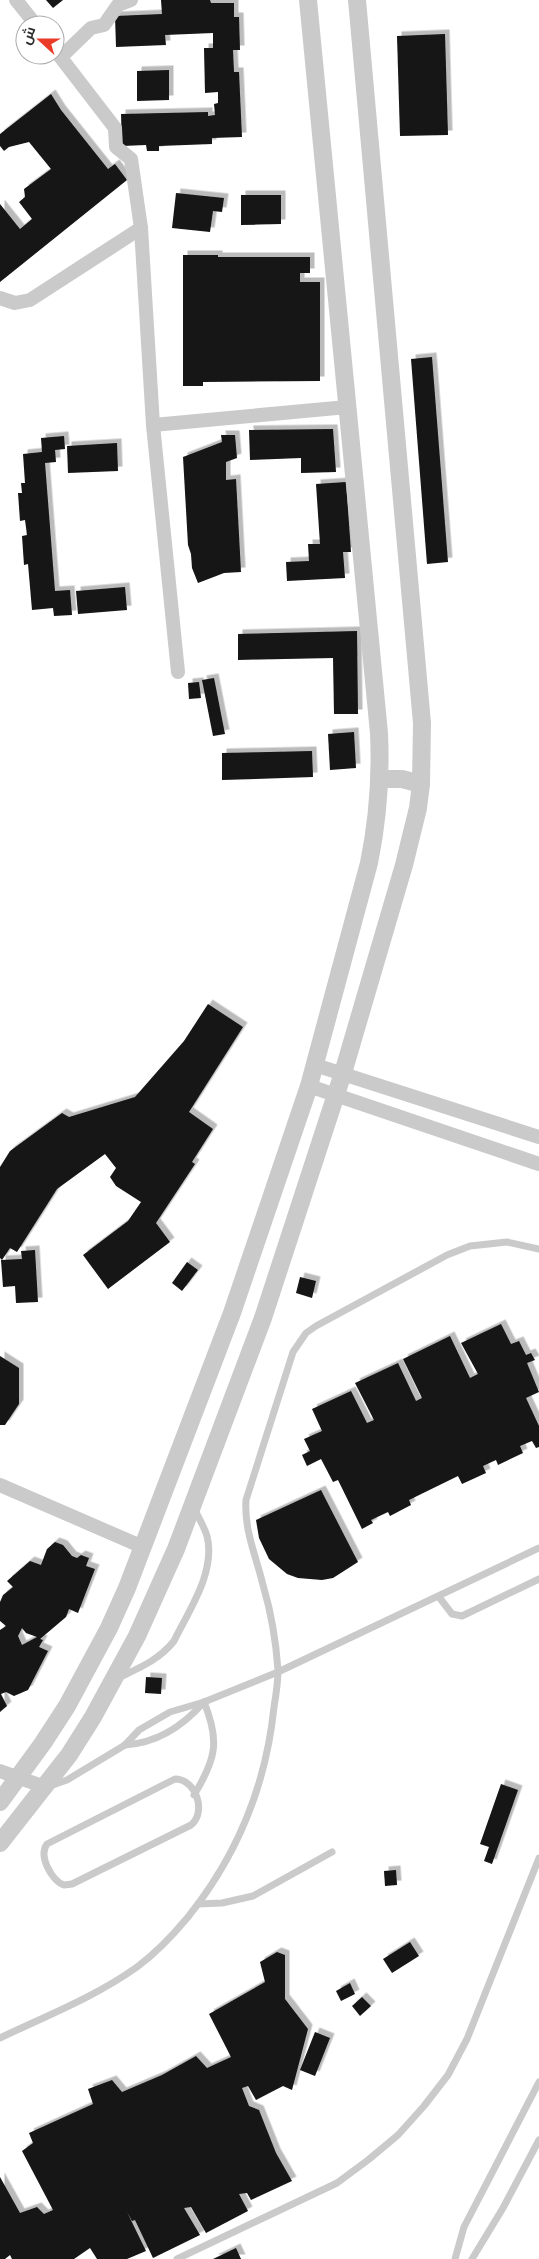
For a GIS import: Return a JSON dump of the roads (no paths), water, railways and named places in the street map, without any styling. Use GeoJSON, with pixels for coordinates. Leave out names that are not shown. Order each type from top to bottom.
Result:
{"type":"FeatureCollection","features":[{"type":"Feature","properties":{"kind":"street"},"geometry":{"type":"LineString","coordinates":[[16,0],[28,15]]}},
{"type":"Feature","properties":{"kind":"street"},"geometry":{"type":"LineString","coordinates":[[65,48],[91,28],[104,25],[118,4],[131,0]]}},
{"type":"Feature","properties":{"kind":"street"},"geometry":{"type":"LineString","coordinates":[[0,1802],[18,1779],[67,1706],[89,1667],[109,1628],[143,1547],[232,1313],[309,1086],[369,863],[376,825],[380,779],[379,732],[308,0]]}},
{"type":"Feature","properties":{"kind":"street"},"geometry":{"type":"LineString","coordinates":[[0,1843],[69,1755],[115,1679],[158,1593],[263,1318],[343,1074],[418,808],[421,784],[422,723],[356,0]]}},
{"type":"Feature","properties":{"kind":"street"},"geometry":{"type":"LineString","coordinates":[[65,63],[115,128],[116,147],[130,159],[141,228],[153,425],[178,672]]}},
{"type":"Feature","properties":{"kind":"street"},"geometry":{"type":"LineString","coordinates":[[0,298],[15,303],[30,300],[141,228]]}},
{"type":"Feature","properties":{"kind":"street"},"geometry":{"type":"LineString","coordinates":[[153,425],[347,407]]}},
{"type":"Feature","properties":{"kind":"street"},"geometry":{"type":"LineString","coordinates":[[380,779],[402,779],[421,784]]}},
{"type":"Feature","properties":{"kind":"street"},"geometry":{"type":"LineString","coordinates":[[315,1065],[539,1137]]}},
{"type":"Feature","properties":{"kind":"street"},"geometry":{"type":"LineString","coordinates":[[309,1086],[539,1164]]}},
{"type":"Feature","properties":{"kind":"street"},"geometry":{"type":"LineString","coordinates":[[0,1486],[143,1547]]}},
{"type":"Feature","properties":{"kind":"street"},"geometry":{"type":"LineString","coordinates":[[0,1771],[18,1779],[45,1787]]}},
{"type":"Feature","properties":{"kind":"lane"},"geometry":{"type":"LineString","coordinates":[[0,2038],[102,1990],[138,1966],[171,1937],[198,1904],[233,1850],[258,1791],[272,1729],[278,1672],[270,1610],[246,1526],[246,1500],[293,1352],[299,1342],[316,1326],[458,1250],[494,1242],[519,1243],[539,1249]]}},
{"type":"Feature","properties":{"kind":"lane"},"geometry":{"type":"LineString","coordinates":[[115,1679],[154,1661],[168,1649],[174,1641],[201,1583],[208,1559],[209,1546],[206,1534],[192,1504]]}},
{"type":"Feature","properties":{"kind":"lane"},"geometry":{"type":"LineString","coordinates":[[45,1787],[67,1780],[125,1744],[145,1726],[179,1708],[204,1702],[278,1672],[539,1548]]}},
{"type":"Feature","properties":{"kind":"lane"},"geometry":{"type":"LineString","coordinates":[[439,1597],[452,1614],[462,1616],[539,1579]]}},
{"type":"Feature","properties":{"kind":"lane"},"geometry":{"type":"LineString","coordinates":[[125,1744],[145,1742],[179,1726],[204,1702]]}},
{"type":"Feature","properties":{"kind":"lane"},"geometry":{"type":"LineString","coordinates":[[194,1795],[209,1768],[214,1748],[214,1734],[204,1702]]}},
{"type":"Feature","properties":{"kind":"lane"},"geometry":{"type":"LineString","coordinates":[[175,1780],[183,1780],[190,1784],[194,1795],[200,1810],[196,1821],[192,1825],[72,1884],[60,1884],[43,1858],[43,1848],[51,1841],[175,1780]]}},
{"type":"Feature","properties":{"kind":"lane"},"geometry":{"type":"LineString","coordinates":[[198,1904],[222,1903],[254,1896],[332,1852]]}},
{"type":"Feature","properties":{"kind":"lane"},"geometry":{"type":"LineString","coordinates":[[177,2259],[336,2183],[398,2135],[448,2075],[467,2039],[539,1858]]}},
{"type":"Feature","properties":{"kind":"lane"},"geometry":{"type":"LineString","coordinates":[[455,2259],[464,2227],[539,2082]]}},
{"type":"Feature","properties":{"kind":"lane"},"geometry":{"type":"LineString","coordinates":[[472,2259],[503,2208],[539,2140]]}}]}
